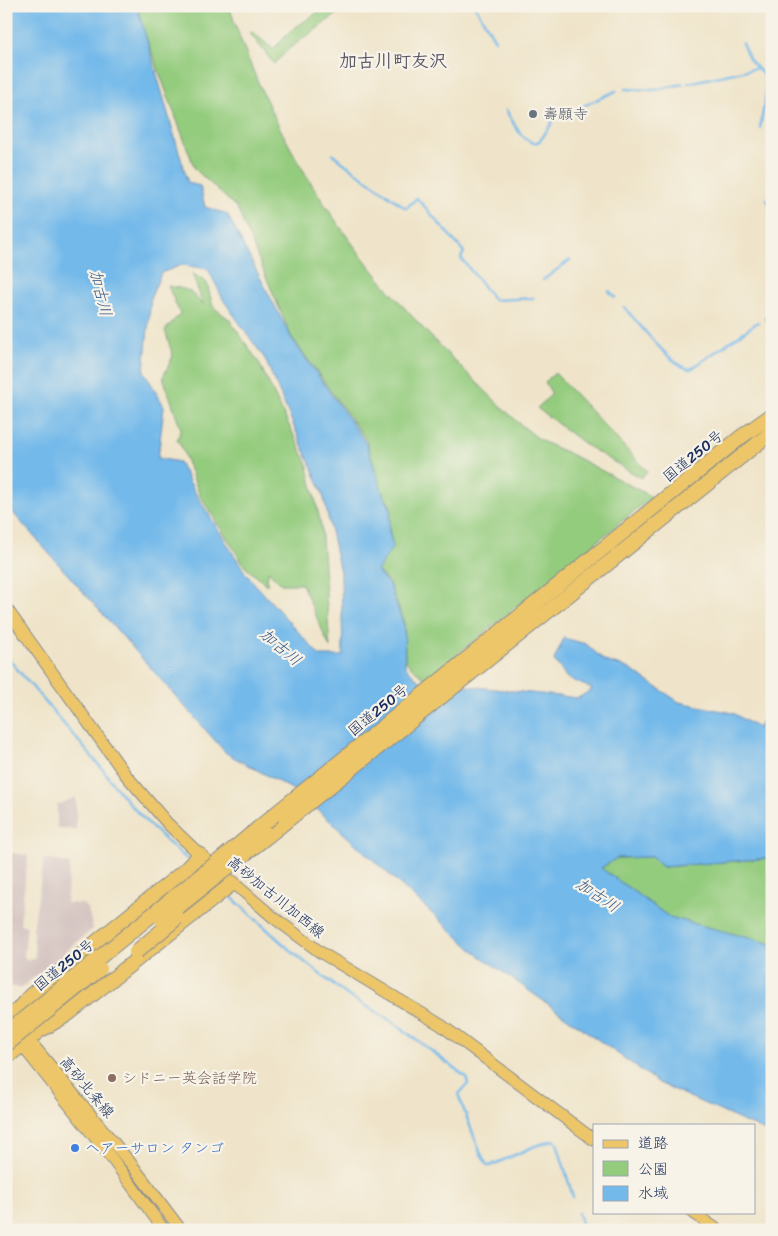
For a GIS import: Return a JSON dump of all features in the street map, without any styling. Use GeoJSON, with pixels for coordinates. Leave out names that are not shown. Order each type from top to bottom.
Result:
{"type":"FeatureCollection","features":[{"type":"Feature","properties":{"kind":"highway","name":"国道250号"},"geometry":{"type":"LineString","coordinates":[[6,1044],[269,835],[746,443],[772,415]]}},
{"type":"Feature","properties":{"kind":"highway","name":"国道250号"},"geometry":{"type":"LineString","coordinates":[[6,1033],[274,815],[746,443],[772,432]]}},
{"type":"Feature","properties":{"kind":"highway"},"geometry":{"type":"LineString","coordinates":[[10,1016],[52,985],[206,861],[274,815]]}},
{"type":"Feature","properties":{"kind":"highway"},"geometry":{"type":"LineString","coordinates":[[6,1058],[206,894],[269,835]]}},
{"type":"Feature","properties":{"kind":"highway"},"geometry":{"type":"LineString","coordinates":[[10,1016],[31,995],[184,871],[200,855]]}},
{"type":"Feature","properties":{"kind":"highway"},"geometry":{"type":"LineString","coordinates":[[30,1038],[67,1015],[233,883]]}},
{"type":"Feature","properties":{"kind":"main road","name":"高砂加古川加西線"},"geometry":{"type":"LineString","coordinates":[[6,608],[125,774],[168,824],[200,855],[273,916],[320,952],[441,1025],[593,1139]]}},
{"type":"Feature","properties":{"kind":"main road","name":"高砂北条線"},"geometry":{"type":"LineString","coordinates":[[10,1016],[30,1038],[132,1165],[181,1230]]}},
{"type":"Feature","properties":{"kind":"main road","name":"高砂北条線"},"geometry":{"type":"LineString","coordinates":[[30,1038],[113,1160],[164,1230]]}},
{"type":"Feature","properties":{"kind":"main road"},"geometry":{"type":"LineString","coordinates":[[695,1214],[718,1230]]}},
{"type":"Feature","properties":{"kind":"shaded area"},"geometry":{"type":"Polygon","coordinates":[[[76,797],[76,829],[57,828],[57,805],[76,797]]]}},
{"type":"Feature","properties":{"kind":"shaded area"},"geometry":{"type":"Polygon","coordinates":[[[6,853],[28,855],[20,924],[27,926],[24,956],[27,961],[35,957],[33,929],[44,859],[70,864],[66,903],[83,904],[88,910],[93,929],[21,988],[6,986],[6,853]]]}},
{"type":"Feature","properties":{"kind":"green space"},"geometry":{"type":"Polygon","coordinates":[[[138,6],[229,6],[248,59],[296,158],[324,204],[355,248],[389,290],[465,371],[526,429],[548,444],[652,497],[426,680],[405,661],[404,623],[389,583],[376,569],[392,544],[389,529],[391,507],[382,492],[366,440],[291,336],[237,208],[195,169],[140,21],[138,6]]]}},
{"type":"Feature","properties":{"kind":"green space"},"geometry":{"type":"Polygon","coordinates":[[[327,6],[348,6],[289,49],[274,64],[250,33],[252,32],[273,49],[293,29],[327,6]]]}},
{"type":"Feature","properties":{"kind":"green space"},"geometry":{"type":"Polygon","coordinates":[[[192,273],[207,283],[213,307],[229,319],[259,363],[307,463],[321,525],[330,648],[302,584],[281,584],[268,571],[267,585],[246,568],[200,496],[182,448],[177,440],[181,429],[163,377],[173,356],[165,330],[180,314],[168,286],[188,291],[203,305],[192,273]]]}},
{"type":"Feature","properties":{"kind":"green space"},"geometry":{"type":"Polygon","coordinates":[[[555,373],[647,471],[641,478],[587,446],[537,408],[552,394],[545,382],[555,373]]]}},
{"type":"Feature","properties":{"kind":"green space"},"geometry":{"type":"Polygon","coordinates":[[[651,857],[663,867],[772,858],[772,944],[669,917],[601,868],[617,858],[651,857]]]}},
{"type":"Feature","properties":{"kind":"water","name":"加古川"},"geometry":{"type":"Polygon","coordinates":[[[6,6],[137,6],[188,183],[200,186],[205,207],[227,214],[292,339],[366,443],[383,494],[391,509],[389,531],[393,546],[377,571],[390,586],[404,626],[405,666],[419,681],[578,698],[593,689],[567,678],[554,660],[564,638],[586,644],[605,661],[628,668],[679,702],[733,713],[758,728],[772,704],[772,858],[663,867],[651,857],[617,858],[601,868],[669,917],[772,944],[772,1134],[756,1127],[756,1124],[749,1124],[659,1083],[476,953],[299,793],[226,753],[6,505],[6,6]],[[182,265],[161,273],[151,297],[144,371],[164,406],[158,458],[179,462],[196,494],[246,574],[320,656],[343,656],[341,577],[323,494],[265,359],[224,301],[208,269],[182,265]]]}},
{"type":"Feature","properties":{"kind":"waterway"},"geometry":{"type":"LineString","coordinates":[[475,6],[495,40]]}},
{"type":"Feature","properties":{"kind":"waterway"},"geometry":{"type":"LineString","coordinates":[[742,43],[750,60],[765,79],[766,95],[760,128]]}},
{"type":"Feature","properties":{"kind":"waterway"},"geometry":{"type":"LineString","coordinates":[[688,83],[757,68]]}},
{"type":"Feature","properties":{"kind":"waterway"},"geometry":{"type":"LineString","coordinates":[[765,79],[772,78]]}},
{"type":"Feature","properties":{"kind":"waterway"},"geometry":{"type":"LineString","coordinates":[[625,89],[654,90],[683,84]]}},
{"type":"Feature","properties":{"kind":"waterway"},"geometry":{"type":"LineString","coordinates":[[596,100],[616,91]]}},
{"type":"Feature","properties":{"kind":"waterway"},"geometry":{"type":"LineString","coordinates":[[506,110],[521,134],[534,143],[540,141],[556,117],[577,110],[593,101]]}},
{"type":"Feature","properties":{"kind":"waterway"},"geometry":{"type":"LineString","coordinates":[[333,154],[406,208],[417,198],[464,252],[461,258],[494,300],[534,298]]}},
{"type":"Feature","properties":{"kind":"waterway"},"geometry":{"type":"LineString","coordinates":[[767,199],[772,211]]}},
{"type":"Feature","properties":{"kind":"waterway"},"geometry":{"type":"LineString","coordinates":[[543,280],[570,260]]}},
{"type":"Feature","properties":{"kind":"waterway"},"geometry":{"type":"LineString","coordinates":[[609,291],[615,297]]}},
{"type":"Feature","properties":{"kind":"waterway"},"geometry":{"type":"LineString","coordinates":[[624,307],[665,353],[683,367],[691,369],[758,322]]}},
{"type":"Feature","properties":{"kind":"waterway"},"geometry":{"type":"LineString","coordinates":[[765,318],[772,324]]}},
{"type":"Feature","properties":{"kind":"waterway"},"geometry":{"type":"LineString","coordinates":[[6,656],[133,807],[188,860]]}},
{"type":"Feature","properties":{"kind":"waterway"},"geometry":{"type":"LineString","coordinates":[[227,893],[291,951],[347,995],[390,1020],[466,1077],[468,1084],[459,1094],[459,1097],[480,1152],[487,1165],[490,1166],[535,1146],[554,1140],[557,1143],[573,1197]]}},
{"type":"Feature","properties":{"kind":"waterway"},"geometry":{"type":"LineString","coordinates":[[578,1213],[583,1230]]}},
{"type":"Feature","properties":{"kind":"place","name":"壽願寺"},"geometry":{"type":"Point","coordinates":[533,114]}},
{"type":"Feature","properties":{"kind":"place","name":"シドニー英会話学院"},"geometry":{"type":"Point","coordinates":[112,1078]}},
{"type":"Feature","properties":{"kind":"place","name":"ヘアーサロン タンゴ"},"geometry":{"type":"Point","coordinates":[75,1148]}},
{"type":"Feature","properties":{"kind":"district","name":"加古川町友沢"},"geometry":{"type":"Point","coordinates":[393,61]}}]}
